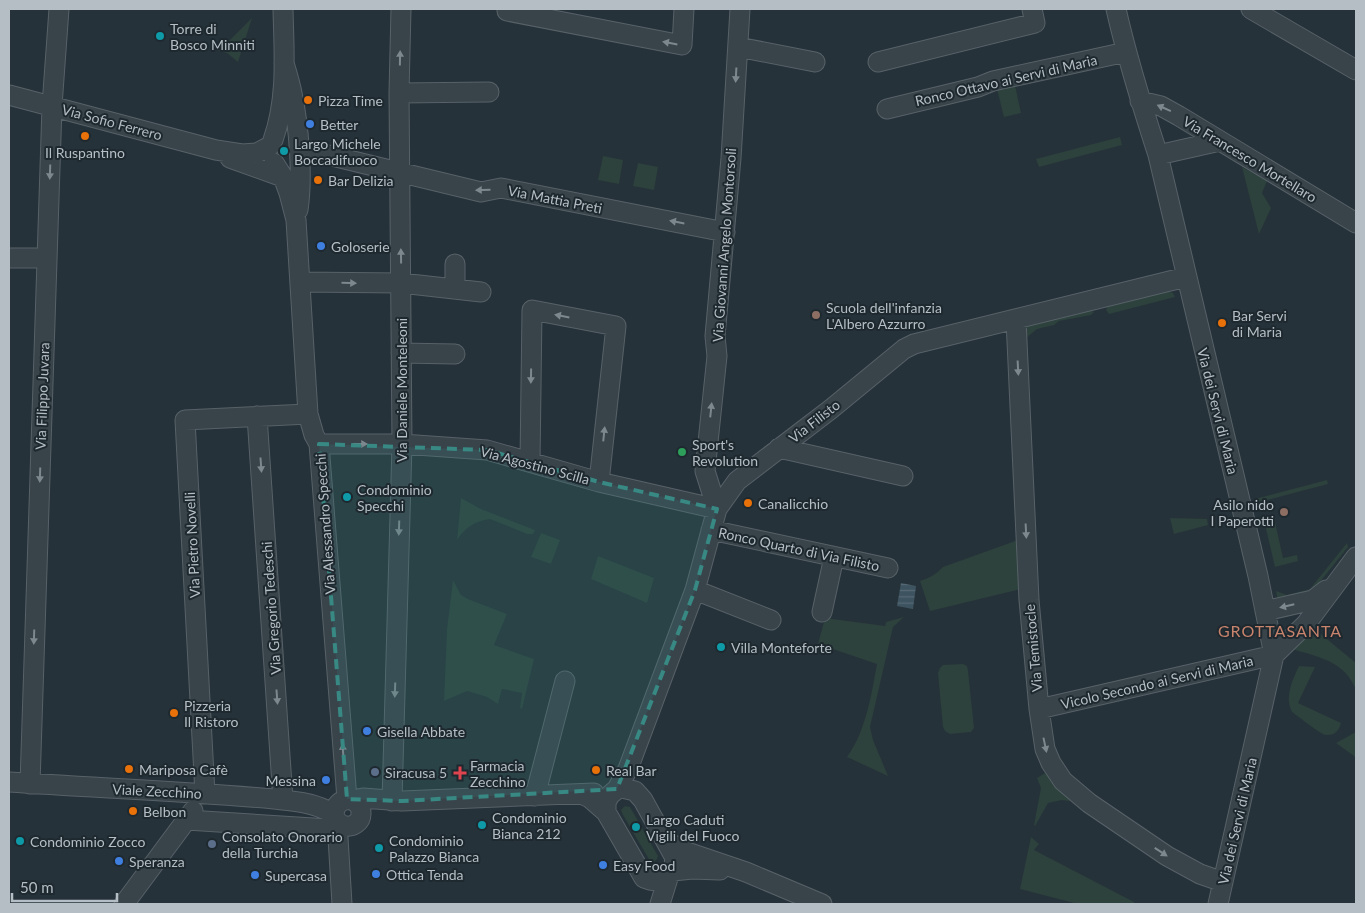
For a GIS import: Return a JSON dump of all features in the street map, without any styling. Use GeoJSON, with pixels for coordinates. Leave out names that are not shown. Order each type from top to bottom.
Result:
{"type":"FeatureCollection","features":[{"type":"Feature","properties":{"kind":"street","name":"Via Filippo Juvara"},"geometry":{"type":"LineString","coordinates":[[30,784],[52,106],[59,9]]}},
{"type":"Feature","properties":{"kind":"street"},"geometry":{"type":"LineString","coordinates":[[283,9],[284,70],[292,93],[299,150],[300,192],[296,220]]}},
{"type":"Feature","properties":{"kind":"street","name":"Via Daniele Monteleoni"},"geometry":{"type":"LineString","coordinates":[[391,801],[402,444],[399,93],[401,9]]}},
{"type":"Feature","properties":{"kind":"street"},"geometry":{"type":"LineString","coordinates":[[508,9],[508,11],[682,45],[684,9]]}},
{"type":"Feature","properties":{"kind":"street","name":"Via Giovanni Angelo Montorsoli"},"geometry":{"type":"LineString","coordinates":[[717,509],[705,471],[717,356],[714,336],[732,158],[740,9]]}},
{"type":"Feature","properties":{"kind":"street"},"geometry":{"type":"LineString","coordinates":[[878,62],[1035,23],[1032,9]]}},
{"type":"Feature","properties":{"kind":"street","name":"Via dei Servi di Maria"},"geometry":{"type":"LineString","coordinates":[[1116,9],[1140,102],[1158,155],[1256,567],[1274,655],[1218,904]]}},
{"type":"Feature","properties":{"kind":"street"},"geometry":{"type":"LineString","coordinates":[[1251,9],[1356,70]]}},
{"type":"Feature","properties":{"kind":"street"},"geometry":{"type":"LineString","coordinates":[[738,47],[815,62]]}},
{"type":"Feature","properties":{"kind":"street","name":"Ronco Ottavo ai Servi di Maria"},"geometry":{"type":"LineString","coordinates":[[887,109],[978,88],[993,82],[1126,52]]}},
{"type":"Feature","properties":{"kind":"street"},"geometry":{"type":"LineString","coordinates":[[284,70],[273,94],[272,160],[289,193],[296,220]]}},
{"type":"Feature","properties":{"kind":"street"},"geometry":{"type":"LineString","coordinates":[[399,93],[489,92]]}},
{"type":"Feature","properties":{"kind":"street","name":"Via Sofio Ferrero"},"geometry":{"type":"LineString","coordinates":[[9,95],[216,150],[272,160]]}},
{"type":"Feature","properties":{"kind":"street","name":"Via Francesco Mortellaro"},"geometry":{"type":"LineString","coordinates":[[1140,102],[1161,106],[1179,116],[1356,224]]}},
{"type":"Feature","properties":{"kind":"street","name":"Via Mattia Preti"},"geometry":{"type":"LineString","coordinates":[[272,160],[280,136],[288,136],[294,140],[299,150],[481,192],[502,188],[725,232]]}},
{"type":"Feature","properties":{"kind":"street"},"geometry":{"type":"LineString","coordinates":[[1158,155],[1220,141]]}},
{"type":"Feature","properties":{"kind":"street"},"geometry":{"type":"LineString","coordinates":[[272,160],[290,165],[294,162],[299,150]]}},
{"type":"Feature","properties":{"kind":"street","name":"Via Alessandro Specchi"},"geometry":{"type":"LineString","coordinates":[[296,220],[308,414],[314,435],[319,444],[346,814]]}},
{"type":"Feature","properties":{"kind":"street"},"geometry":{"type":"LineString","coordinates":[[9,258],[47,258]]}},
{"type":"Feature","properties":{"kind":"street"},"geometry":{"type":"LineString","coordinates":[[455,289],[456,264]]}},
{"type":"Feature","properties":{"kind":"street","name":"Via Filisto"},"geometry":{"type":"LineString","coordinates":[[606,812],[606,802],[628,769],[695,590],[717,509],[737,481],[914,344],[1186,277]]}},
{"type":"Feature","properties":{"kind":"street"},"geometry":{"type":"LineString","coordinates":[[300,282],[401,283],[481,292]]}},
{"type":"Feature","properties":{"kind":"street"},"geometry":{"type":"LineString","coordinates":[[530,462],[532,310],[616,326],[599,482]]}},
{"type":"Feature","properties":{"kind":"street","name":"Via Temistocle"},"geometry":{"type":"LineString","coordinates":[[1016,320],[1029,600],[1039,709],[1045,749],[1063,782],[1089,803],[1167,856],[1200,874],[1223,882]]}},
{"type":"Feature","properties":{"kind":"street"},"geometry":{"type":"LineString","coordinates":[[401,352],[455,354]]}},
{"type":"Feature","properties":{"kind":"street","name":"Via Pietro Novelli"},"geometry":{"type":"LineString","coordinates":[[205,794],[185,420],[308,414]]}},
{"type":"Feature","properties":{"kind":"street","name":"Via Gregorio Tedeschi"},"geometry":{"type":"LineString","coordinates":[[257,416],[283,800]]}},
{"type":"Feature","properties":{"kind":"street","name":"Via Agostino Scilla"},"geometry":{"type":"LineString","coordinates":[[319,444],[402,444],[487,450],[599,482],[717,509]]}},
{"type":"Feature","properties":{"kind":"street"},"geometry":{"type":"LineString","coordinates":[[779,448],[903,476]]}},
{"type":"Feature","properties":{"kind":"street","name":"Ronco Quarto di Via Filisto"},"geometry":{"type":"LineString","coordinates":[[711,530],[888,568]]}},
{"type":"Feature","properties":{"kind":"street"},"geometry":{"type":"LineString","coordinates":[[822,612],[834,557]]}},
{"type":"Feature","properties":{"kind":"street"},"geometry":{"type":"LineString","coordinates":[[1274,655],[1306,624],[1356,557]]}},
{"type":"Feature","properties":{"kind":"street"},"geometry":{"type":"LineString","coordinates":[[1265,611],[1313,600],[1337,582]]}},
{"type":"Feature","properties":{"kind":"street"},"geometry":{"type":"LineString","coordinates":[[695,590],[771,620]]}},
{"type":"Feature","properties":{"kind":"street","name":"Vicolo Secondo ai Servi di Maria"},"geometry":{"type":"LineString","coordinates":[[1039,709],[1274,655]]}},
{"type":"Feature","properties":{"kind":"street"},"geometry":{"type":"LineString","coordinates":[[535,796],[565,681]]}},
{"type":"Feature","properties":{"kind":"street"},"geometry":{"type":"LineString","coordinates":[[628,769],[675,858],[660,904]]}},
{"type":"Feature","properties":{"kind":"street","name":"Viale Zecchino"},"geometry":{"type":"LineString","coordinates":[[9,782],[305,802],[332,797],[346,814]]}},
{"type":"Feature","properties":{"kind":"street"},"geometry":{"type":"LineString","coordinates":[[187,820],[346,814],[391,801],[582,794],[622,788],[635,791],[643,800]]}},
{"type":"Feature","properties":{"kind":"street"},"geometry":{"type":"LineString","coordinates":[[173,792],[187,820]]}},
{"type":"Feature","properties":{"kind":"street"},"geometry":{"type":"LineString","coordinates":[[124,904],[205,794]]}},
{"type":"Feature","properties":{"kind":"street"},"geometry":{"type":"LineString","coordinates":[[582,794],[590,798],[606,812],[660,904]]}},
{"type":"Feature","properties":{"kind":"street"},"geometry":{"type":"LineString","coordinates":[[342,904],[346,814]]}},
{"type":"Feature","properties":{"kind":"street"},"geometry":{"type":"LineString","coordinates":[[346,814],[351,833],[354,904]]}},
{"type":"Feature","properties":{"kind":"street"},"geometry":{"type":"LineString","coordinates":[[666,841],[684,852],[746,872],[822,904]]}},
{"type":"Feature","properties":{"kind":"street"},"geometry":{"type":"LineString","coordinates":[[644,878],[657,881],[664,879],[671,873],[692,869],[746,872]]}},
{"type":"Feature","properties":{"kind":"highlighted area"},"geometry":{"type":"Polygon","coordinates":[[[319,444],[487,450],[599,482],[717,509],[695,590],[617,789],[402,801],[347,799],[319,444]]]}},
{"type":"Feature","properties":{"kind":"green space"},"geometry":{"type":"Polygon","coordinates":[[[252,18],[238,62],[227,53],[215,50],[230,40],[252,18]]]}},
{"type":"Feature","properties":{"kind":"green space"},"geometry":{"type":"Polygon","coordinates":[[[1014,81],[1021,113],[1004,117],[996,85],[1014,81]]]}},
{"type":"Feature","properties":{"kind":"green space"},"geometry":{"type":"Polygon","coordinates":[[[1120,137],[1122,145],[1039,167],[1036,159],[1120,137]]]}},
{"type":"Feature","properties":{"kind":"green space"},"geometry":{"type":"Polygon","coordinates":[[[603,156],[623,160],[619,184],[598,180],[603,156]]]}},
{"type":"Feature","properties":{"kind":"green space"},"geometry":{"type":"Polygon","coordinates":[[[638,163],[658,167],[654,190],[633,186],[638,163]]]}},
{"type":"Feature","properties":{"kind":"green space"},"geometry":{"type":"Polygon","coordinates":[[[1242,167],[1267,181],[1262,193],[1271,208],[1259,234],[1242,167]]]}},
{"type":"Feature","properties":{"kind":"green space"},"geometry":{"type":"Polygon","coordinates":[[[1168,291],[1173,293],[1175,297],[1109,314],[1106,310],[1108,306],[1168,291]]]}},
{"type":"Feature","properties":{"kind":"green space"},"geometry":{"type":"Polygon","coordinates":[[[1090,310],[1094,312],[1091,315],[1059,321],[1054,325],[1037,329],[1026,338],[1025,328],[1028,324],[1090,310]]]}},
{"type":"Feature","properties":{"kind":"green space"},"geometry":{"type":"Polygon","coordinates":[[[1327,480],[1328,484],[1263,501],[1256,506],[1255,499],[1327,480]]]}},
{"type":"Feature","properties":{"kind":"green space"},"geometry":{"type":"Polygon","coordinates":[[[461,498],[481,509],[535,530],[533,534],[527,534],[490,519],[480,521],[471,526],[457,540],[461,498]]]}},
{"type":"Feature","properties":{"kind":"green space"},"geometry":{"type":"Polygon","coordinates":[[[1170,518],[1207,519],[1208,525],[1174,534],[1170,518]]]}},
{"type":"Feature","properties":{"kind":"green space"},"geometry":{"type":"Polygon","coordinates":[[[1275,522],[1283,558],[1297,555],[1298,561],[1275,567],[1266,529],[1270,523],[1275,522]]]}},
{"type":"Feature","properties":{"kind":"green space"},"geometry":{"type":"Polygon","coordinates":[[[541,533],[560,540],[551,564],[531,557],[541,533]]]}},
{"type":"Feature","properties":{"kind":"green space"},"geometry":{"type":"Polygon","coordinates":[[[1018,540],[1021,589],[930,611],[920,581],[927,579],[943,567],[1018,540]]]}},
{"type":"Feature","properties":{"kind":"green space"},"geometry":{"type":"Polygon","coordinates":[[[1347,543],[1348,547],[1311,593],[1278,601],[1276,591],[1287,595],[1310,589],[1347,543]]]}},
{"type":"Feature","properties":{"kind":"green space"},"geometry":{"type":"Polygon","coordinates":[[[598,556],[654,578],[647,603],[591,579],[598,556]]]}},
{"type":"Feature","properties":{"kind":"green space"},"geometry":{"type":"Polygon","coordinates":[[[453,580],[461,595],[507,614],[494,645],[534,659],[522,709],[520,708],[522,693],[502,689],[498,704],[487,697],[467,691],[444,701],[447,629],[453,580]]]}},
{"type":"Feature","properties":{"kind":"green space"},"geometry":{"type":"Polygon","coordinates":[[[904,617],[893,627],[870,727],[873,740],[888,776],[847,757],[863,725],[877,664],[818,644],[825,618],[885,626],[886,622],[904,617]]]}},
{"type":"Feature","properties":{"kind":"green space"},"geometry":{"type":"Polygon","coordinates":[[[1311,626],[1356,663],[1356,690],[1348,676],[1336,665],[1322,658],[1292,649],[1311,626]]]}},
{"type":"Feature","properties":{"kind":"green space"},"geometry":{"type":"Polygon","coordinates":[[[963,664],[967,666],[968,671],[974,728],[971,732],[950,734],[943,727],[938,673],[943,665],[963,664]]]}},
{"type":"Feature","properties":{"kind":"green space"},"geometry":{"type":"Polygon","coordinates":[[[1299,666],[1315,667],[1298,703],[1341,723],[1338,730],[1334,733],[1329,735],[1323,734],[1292,712],[1289,694],[1299,666]]]}},
{"type":"Feature","properties":{"kind":"green space"},"geometry":{"type":"Polygon","coordinates":[[[1356,732],[1356,759],[1336,743],[1356,732]]]}},
{"type":"Feature","properties":{"kind":"green space"},"geometry":{"type":"Polygon","coordinates":[[[1047,772],[1077,802],[1062,800],[1048,803],[1035,826],[1041,788],[1037,778],[1047,772]]]}},
{"type":"Feature","properties":{"kind":"green space"},"geometry":{"type":"Polygon","coordinates":[[[625,806],[630,807],[658,856],[655,861],[650,861],[623,815],[621,810],[625,806]]]}},
{"type":"Feature","properties":{"kind":"green space"},"geometry":{"type":"Polygon","coordinates":[[[1031,837],[1039,844],[1034,850],[1134,902],[1134,904],[1078,904],[1020,889],[1031,837]]]}},
{"type":"Feature","properties":{"kind":"water"},"geometry":{"type":"Polygon","coordinates":[[[901,583],[916,586],[913,609],[897,606],[901,583]]]}},
{"type":"Feature","properties":{"kind":"place","name":"Torre di Bosco Minniti"},"geometry":{"type":"Point","coordinates":[160,36]}},
{"type":"Feature","properties":{"kind":"place","name":"Pizza Time"},"geometry":{"type":"Point","coordinates":[308,100]}},
{"type":"Feature","properties":{"kind":"place","name":"Better"},"geometry":{"type":"Point","coordinates":[310,124]}},
{"type":"Feature","properties":{"kind":"place","name":"Il Ruspantino"},"geometry":{"type":"Point","coordinates":[85,136]}},
{"type":"Feature","properties":{"kind":"place","name":"Largo Michele Boccadifuoco"},"geometry":{"type":"Point","coordinates":[284,151]}},
{"type":"Feature","properties":{"kind":"place","name":"Bar Delizia"},"geometry":{"type":"Point","coordinates":[318,180]}},
{"type":"Feature","properties":{"kind":"place","name":"Goloserie"},"geometry":{"type":"Point","coordinates":[321,246]}},
{"type":"Feature","properties":{"kind":"place","name":"Scuola dell'infanzia L'Albero Azzurro"},"geometry":{"type":"Point","coordinates":[816,315]}},
{"type":"Feature","properties":{"kind":"place","name":"Bar Servi di Maria"},"geometry":{"type":"Point","coordinates":[1222,323]}},
{"type":"Feature","properties":{"kind":"place","name":"Sport's Revolution"},"geometry":{"type":"Point","coordinates":[682,452]}},
{"type":"Feature","properties":{"kind":"place","name":"Condominio Specchi"},"geometry":{"type":"Point","coordinates":[347,497]}},
{"type":"Feature","properties":{"kind":"place","name":"Canalicchio"},"geometry":{"type":"Point","coordinates":[748,503]}},
{"type":"Feature","properties":{"kind":"place","name":"Asilo nido I Paperotti"},"geometry":{"type":"Point","coordinates":[1284,512]}},
{"type":"Feature","properties":{"kind":"place","name":"Villa Monteforte"},"geometry":{"type":"Point","coordinates":[721,647]}},
{"type":"Feature","properties":{"kind":"place","name":"Pizzeria Il Ristoro"},"geometry":{"type":"Point","coordinates":[174,713]}},
{"type":"Feature","properties":{"kind":"place","name":"Gisella Abbate"},"geometry":{"type":"Point","coordinates":[367,731]}},
{"type":"Feature","properties":{"kind":"place","name":"Mariposa Cafè"},"geometry":{"type":"Point","coordinates":[129,769]}},
{"type":"Feature","properties":{"kind":"place","name":"Real Bar"},"geometry":{"type":"Point","coordinates":[596,770]}},
{"type":"Feature","properties":{"kind":"place","name":"Siracusa 5"},"geometry":{"type":"Point","coordinates":[375,772]}},
{"type":"Feature","properties":{"kind":"place","name":"Farmacia Zecchino"},"geometry":{"type":"Point","coordinates":[460,773]}},
{"type":"Feature","properties":{"kind":"place","name":"Messina"},"geometry":{"type":"Point","coordinates":[326,780]}},
{"type":"Feature","properties":{"kind":"place","name":"Belbon"},"geometry":{"type":"Point","coordinates":[133,811]}},
{"type":"Feature","properties":{"kind":"place","name":"Condominio Bianca 212"},"geometry":{"type":"Point","coordinates":[482,825]}},
{"type":"Feature","properties":{"kind":"place","name":"Largo Caduti Vigili del Fuoco"},"geometry":{"type":"Point","coordinates":[636,827]}},
{"type":"Feature","properties":{"kind":"place","name":"Condominio Zocco"},"geometry":{"type":"Point","coordinates":[20,841]}},
{"type":"Feature","properties":{"kind":"place","name":"Consolato Onorario della Turchia"},"geometry":{"type":"Point","coordinates":[212,844]}},
{"type":"Feature","properties":{"kind":"place","name":"Condominio Palazzo Bianca"},"geometry":{"type":"Point","coordinates":[379,848]}},
{"type":"Feature","properties":{"kind":"place","name":"Speranza"},"geometry":{"type":"Point","coordinates":[119,861]}},
{"type":"Feature","properties":{"kind":"place","name":"Easy Food"},"geometry":{"type":"Point","coordinates":[603,865]}},
{"type":"Feature","properties":{"kind":"place","name":"Ottica Tenda"},"geometry":{"type":"Point","coordinates":[376,874]}},
{"type":"Feature","properties":{"kind":"place","name":"Supercasa"},"geometry":{"type":"Point","coordinates":[255,875]}},
{"type":"Feature","properties":{"kind":"district","name":"GROTTASANTA"},"geometry":{"type":"Point","coordinates":[1280,630]}}]}
